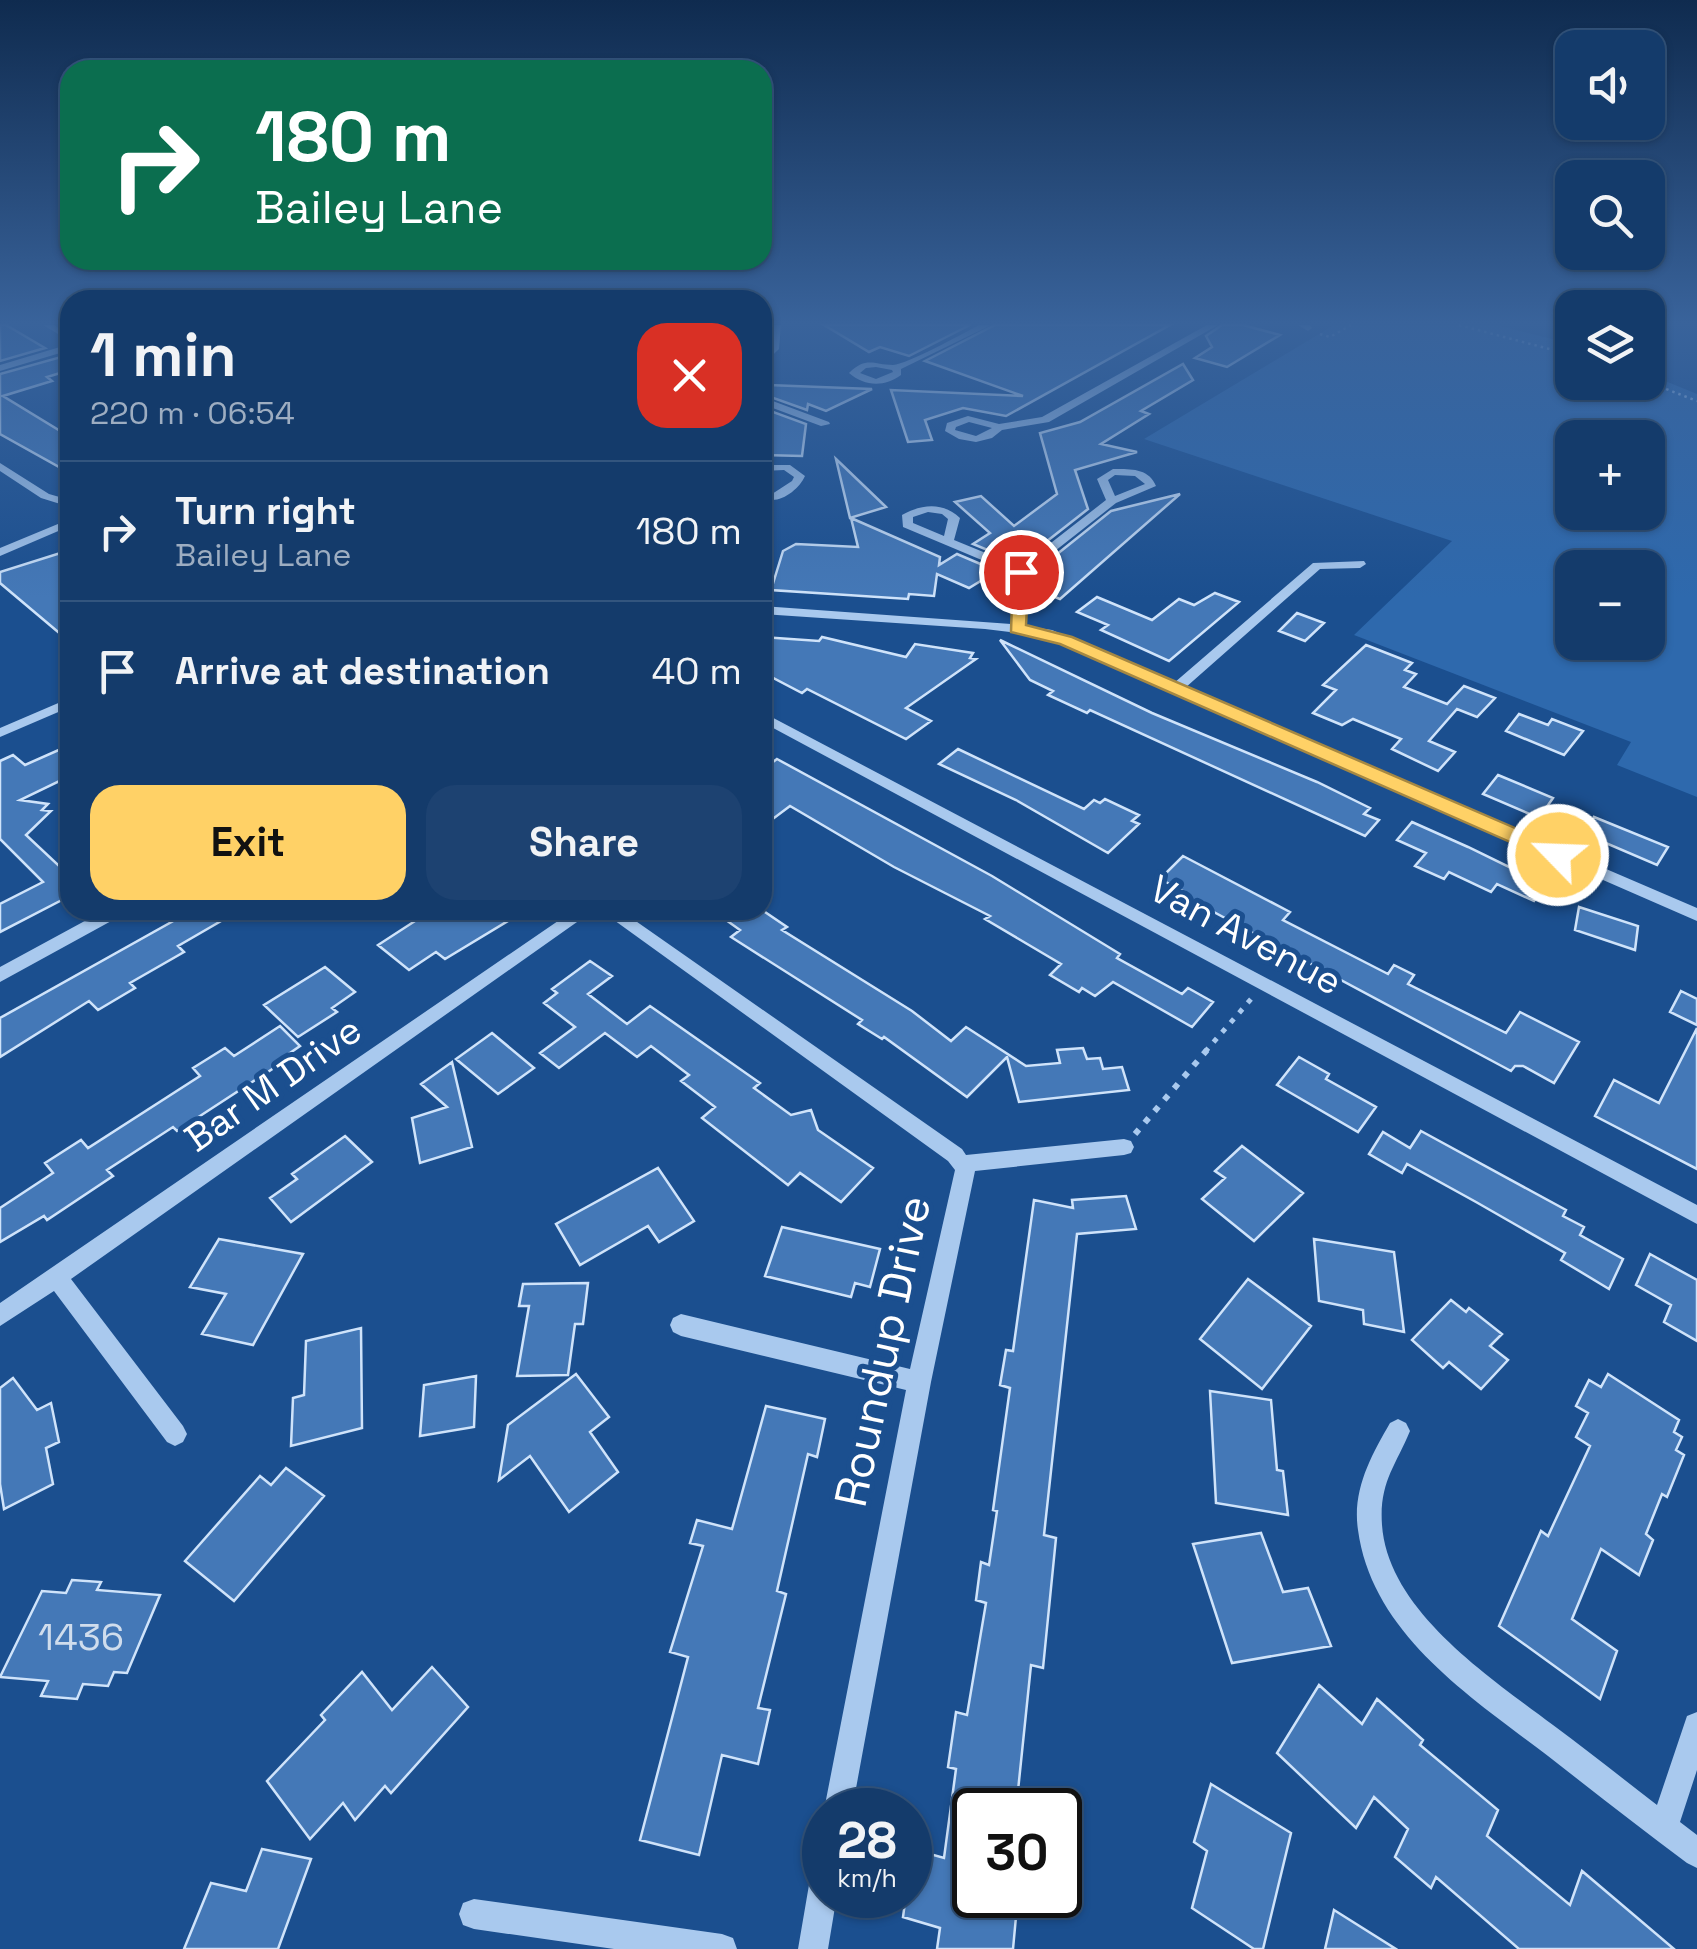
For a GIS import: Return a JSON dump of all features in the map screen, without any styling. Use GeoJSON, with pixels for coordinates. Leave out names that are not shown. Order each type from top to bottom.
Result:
{"type":"FeatureCollection","features":[{"type":"Feature","properties":{"kind":"street"},"geometry":{"type":"LineString","coordinates":[[803,416],[824,424]]}},
{"type":"Feature","properties":{"kind":"street"},"geometry":{"type":"LineString","coordinates":[[999,427],[1053,416]]}},
{"type":"Feature","properties":{"kind":"street"},"geometry":{"type":"LineString","coordinates":[[0,466],[60,501]]}},
{"type":"Feature","properties":{"kind":"street"},"geometry":{"type":"LineString","coordinates":[[772,468],[786,467],[800,476],[796,483],[772,496]]}},
{"type":"Feature","properties":{"kind":"street"},"geometry":{"type":"LineString","coordinates":[[1017,628],[1021,572],[1112,501]]}},
{"type":"Feature","properties":{"kind":"street"},"geometry":{"type":"LineString","coordinates":[[0,552],[60,526]]}},
{"type":"Feature","properties":{"kind":"street"},"geometry":{"type":"LineString","coordinates":[[948,542],[1021,572]]}},
{"type":"Feature","properties":{"kind":"street"},"geometry":{"type":"LineString","coordinates":[[1176,688],[1317,566],[1360,564]]}},
{"type":"Feature","properties":{"kind":"street"},"geometry":{"type":"LineString","coordinates":[[772,611],[1017,628],[1066,640],[1697,915]]}},
{"type":"Feature","properties":{"kind":"street"},"geometry":{"type":"LineString","coordinates":[[0,733],[60,706]]}},
{"type":"Feature","properties":{"kind":"street","name":"Van Avenue"},"geometry":{"type":"LineString","coordinates":[[772,721],[1266,982],[1697,1216]]}},
{"type":"Feature","properties":{"kind":"street"},"geometry":{"type":"LineString","coordinates":[[0,975],[100,920]]}},
{"type":"Feature","properties":{"kind":"street","name":"Bar M Drive"},"geometry":{"type":"LineString","coordinates":[[0,1316],[572,920]]}},
{"type":"Feature","properties":{"kind":"street","name":"Roundup Drive"},"geometry":{"type":"LineString","coordinates":[[622,920],[963,1164],[964,1178],[918,1382],[842,1788]]}},
{"type":"Feature","properties":{"kind":"street"},"geometry":{"type":"LineString","coordinates":[[963,1164],[1124,1147]]}},
{"type":"Feature","properties":{"kind":"street"},"geometry":{"type":"LineString","coordinates":[[56,1276],[175,1434]]}},
{"type":"Feature","properties":{"kind":"street"},"geometry":{"type":"LineString","coordinates":[[681,1325],[918,1382]]}},
{"type":"Feature","properties":{"kind":"street"},"geometry":{"type":"LineString","coordinates":[[1398,1430],[1372,1485],[1372,1530],[1378,1561],[1412,1621],[1460,1671],[1697,1853]]}},
{"type":"Feature","properties":{"kind":"street"},"geometry":{"type":"LineString","coordinates":[[1664,1828],[1697,1726]]}},
{"type":"Feature","properties":{"kind":"street"},"geometry":{"type":"LineString","coordinates":[[474,1914],[722,1949]]}},
{"type":"Feature","properties":{"kind":"street"},"geometry":{"type":"LineString","coordinates":[[814,1949],[819,1918]]}},
{"type":"Feature","properties":{"kind":"path"},"geometry":{"type":"LineString","coordinates":[[1124,1147],[1266,982]]}},
{"type":"Feature","properties":{"kind":"shaded area"},"geometry":{"type":"Polygon","coordinates":[[[1182,416],[1697,416],[1697,797],[1617,765],[1631,742],[1354,635],[1452,541],[1144,439],[1182,416]]]}},
{"type":"Feature","properties":{"kind":"building"},"geometry":{"type":"Polygon","coordinates":[[[0,416],[36,416],[60,431],[60,467],[0,434],[0,416]]]}},
{"type":"Feature","properties":{"kind":"building"},"geometry":{"type":"Polygon","coordinates":[[[772,416],[806,424],[802,456],[772,455],[772,416]]]}},
{"type":"Feature","properties":{"kind":"building"},"geometry":{"type":"Polygon","coordinates":[[[899,416],[938,416],[925,420],[932,440],[908,442],[899,416]]]}},
{"type":"Feature","properties":{"kind":"building"},"geometry":{"type":"Polygon","coordinates":[[[1091,416],[1146,416],[1101,444],[1137,452],[1075,470],[1088,509],[1019,563],[973,544],[990,533],[955,502],[981,496],[1014,526],[1057,494],[1040,433],[1091,416]]]}},
{"type":"Feature","properties":{"kind":"building"},"geometry":{"type":"Polygon","coordinates":[[[836,459],[886,507],[850,518],[836,459]]]}},
{"type":"Feature","properties":{"kind":"building"},"geometry":{"type":"Polygon","coordinates":[[[1180,494],[1060,599],[1036,590],[1042,585],[1030,581],[1031,575],[1111,511],[1180,494]]]}},
{"type":"Feature","properties":{"kind":"building"},"geometry":{"type":"Polygon","coordinates":[[[851,518],[940,557],[939,565],[957,554],[997,571],[969,588],[937,574],[934,596],[909,594],[908,599],[772,590],[783,551],[796,544],[858,547],[851,518]]]}},
{"type":"Feature","properties":{"kind":"building"},"geometry":{"type":"Polygon","coordinates":[[[60,553],[60,634],[0,583],[0,572],[60,553]]]}},
{"type":"Feature","properties":{"kind":"building"},"geometry":{"type":"Polygon","coordinates":[[[1215,593],[1239,602],[1169,661],[1101,630],[1108,625],[1077,612],[1097,597],[1152,620],[1179,599],[1194,605],[1215,593]]]}},
{"type":"Feature","properties":{"kind":"building"},"geometry":{"type":"Polygon","coordinates":[[[1297,613],[1324,623],[1305,641],[1279,631],[1297,613]]]}},
{"type":"Feature","properties":{"kind":"building"},"geometry":{"type":"Polygon","coordinates":[[[822,637],[906,657],[915,644],[973,653],[970,658],[976,659],[906,708],[931,721],[906,739],[807,689],[802,693],[772,677],[772,638],[819,641],[822,637]]]}},
{"type":"Feature","properties":{"kind":"building"},"geometry":{"type":"Polygon","coordinates":[[[1000,640],[1152,713],[1317,782],[1370,808],[1364,814],[1379,820],[1365,836],[1090,710],[1087,713],[1048,695],[1053,691],[1030,680],[1000,640]]]}},
{"type":"Feature","properties":{"kind":"building"},"geometry":{"type":"Polygon","coordinates":[[[1366,645],[1412,663],[1405,670],[1416,674],[1404,687],[1447,704],[1464,686],[1495,698],[1477,717],[1457,709],[1429,741],[1455,752],[1438,771],[1392,749],[1401,739],[1353,719],[1342,725],[1313,713],[1336,690],[1323,685],[1366,645]]]}},
{"type":"Feature","properties":{"kind":"building"},"geometry":{"type":"Polygon","coordinates":[[[1519,714],[1548,725],[1552,719],[1583,731],[1564,755],[1506,731],[1519,714]]]}},
{"type":"Feature","properties":{"kind":"building"},"geometry":{"type":"Polygon","coordinates":[[[60,749],[60,781],[20,800],[48,804],[42,810],[51,811],[26,835],[60,864],[60,901],[0,932],[0,904],[43,882],[0,839],[0,761],[13,755],[25,765],[60,749]]]}},
{"type":"Feature","properties":{"kind":"building"},"geometry":{"type":"Polygon","coordinates":[[[958,749],[1084,809],[1094,800],[1100,803],[1105,799],[1139,815],[1132,821],[1139,824],[1108,853],[1016,800],[939,764],[958,749]]]}},
{"type":"Feature","properties":{"kind":"building"},"geometry":{"type":"Polygon","coordinates":[[[777,759],[992,876],[1120,954],[1117,958],[1182,994],[1188,988],[1213,1002],[1192,1027],[1113,982],[1095,996],[1082,988],[1079,992],[1050,975],[1061,964],[985,919],[990,916],[894,867],[790,806],[772,820],[772,763],[777,759]]]}},
{"type":"Feature","properties":{"kind":"building"},"geometry":{"type":"Polygon","coordinates":[[[1498,775],[1553,798],[1539,818],[1483,794],[1498,775]]]}},
{"type":"Feature","properties":{"kind":"building"},"geometry":{"type":"Polygon","coordinates":[[[1594,817],[1668,847],[1657,865],[1587,835],[1594,817]]]}},
{"type":"Feature","properties":{"kind":"building"},"geometry":{"type":"Polygon","coordinates":[[[1412,822],[1546,885],[1534,901],[1497,884],[1491,892],[1449,872],[1444,879],[1415,866],[1426,853],[1397,840],[1412,822]]]}},
{"type":"Feature","properties":{"kind":"building"},"geometry":{"type":"Polygon","coordinates":[[[1183,856],[1290,912],[1283,920],[1388,974],[1394,965],[1414,975],[1408,984],[1506,1033],[1520,1012],[1579,1042],[1554,1083],[1523,1066],[1515,1066],[1511,1071],[1182,895],[1185,892],[1160,879],[1183,856]]]}},
{"type":"Feature","properties":{"kind":"building"},"geometry":{"type":"Polygon","coordinates":[[[1579,907],[1638,926],[1635,950],[1575,930],[1579,907]]]}},
{"type":"Feature","properties":{"kind":"building"},"geometry":{"type":"Polygon","coordinates":[[[772,917],[787,927],[782,930],[912,1011],[951,1041],[966,1027],[1026,1066],[1060,1063],[1057,1050],[1083,1048],[1087,1059],[1100,1058],[1103,1069],[1122,1067],[1129,1090],[1019,1102],[1007,1057],[967,1097],[884,1037],[858,1024],[862,1020],[731,937],[740,930],[726,920],[772,920],[772,917]]]}},
{"type":"Feature","properties":{"kind":"building"},"geometry":{"type":"Polygon","coordinates":[[[175,920],[223,920],[178,946],[184,952],[130,983],[135,988],[98,1010],[89,1001],[0,1057],[0,1018],[175,920]]]}},
{"type":"Feature","properties":{"kind":"building"},"geometry":{"type":"Polygon","coordinates":[[[417,920],[509,920],[445,959],[436,952],[409,970],[378,945],[417,920]]]}},
{"type":"Feature","properties":{"kind":"building"},"geometry":{"type":"Polygon","coordinates":[[[590,961],[612,976],[588,994],[627,1024],[650,1006],[760,1083],[754,1088],[791,1115],[811,1110],[818,1130],[873,1168],[841,1202],[800,1173],[788,1185],[702,1118],[715,1107],[681,1081],[689,1075],[651,1046],[637,1057],[605,1033],[559,1068],[540,1053],[575,1027],[544,1003],[557,993],[552,989],[590,961]]]}},
{"type":"Feature","properties":{"kind":"building"},"geometry":{"type":"Polygon","coordinates":[[[325,967],[355,992],[332,1008],[337,1012],[298,1037],[264,1005],[325,967]]]}},
{"type":"Feature","properties":{"kind":"building"},"geometry":{"type":"Polygon","coordinates":[[[1681,991],[1697,999],[1697,1025],[1670,1012],[1681,991]]]}},
{"type":"Feature","properties":{"kind":"building"},"geometry":{"type":"Polygon","coordinates":[[[280,1026],[300,1046],[277,1062],[280,1064],[177,1131],[173,1127],[107,1170],[113,1176],[47,1220],[44,1216],[0,1242],[0,1208],[53,1173],[45,1163],[81,1140],[88,1148],[200,1076],[193,1068],[225,1048],[234,1056],[280,1026]]]}},
{"type":"Feature","properties":{"kind":"building"},"geometry":{"type":"Polygon","coordinates":[[[1697,1028],[1697,1169],[1595,1116],[1614,1080],[1659,1103],[1697,1028]]]}},
{"type":"Feature","properties":{"kind":"building"},"geometry":{"type":"Polygon","coordinates":[[[492,1033],[534,1068],[498,1094],[456,1059],[492,1033]]]}},
{"type":"Feature","properties":{"kind":"building"},"geometry":{"type":"Polygon","coordinates":[[[1299,1057],[1329,1074],[1326,1079],[1376,1107],[1358,1132],[1277,1085],[1299,1057]]]}},
{"type":"Feature","properties":{"kind":"building"},"geometry":{"type":"Polygon","coordinates":[[[452,1062],[472,1147],[420,1163],[412,1118],[447,1107],[421,1084],[452,1062]]]}},
{"type":"Feature","properties":{"kind":"building"},"geometry":{"type":"Polygon","coordinates":[[[1421,1131],[1566,1210],[1563,1216],[1584,1227],[1580,1235],[1623,1259],[1609,1289],[1561,1260],[1565,1253],[1476,1202],[1407,1164],[1402,1173],[1369,1154],[1383,1132],[1410,1148],[1421,1131]]]}},
{"type":"Feature","properties":{"kind":"building"},"geometry":{"type":"Polygon","coordinates":[[[345,1136],[372,1162],[291,1222],[270,1198],[297,1179],[292,1174],[345,1136]]]}},
{"type":"Feature","properties":{"kind":"building"},"geometry":{"type":"Polygon","coordinates":[[[1242,1146],[1303,1193],[1254,1241],[1202,1199],[1225,1178],[1215,1171],[1242,1146]]]}},
{"type":"Feature","properties":{"kind":"building"},"geometry":{"type":"Polygon","coordinates":[[[658,1168],[694,1221],[659,1242],[648,1226],[580,1265],[556,1224],[658,1168]]]}},
{"type":"Feature","properties":{"kind":"building"},"geometry":{"type":"Polygon","coordinates":[[[1126,1196],[1136,1229],[1077,1234],[1044,1535],[1056,1538],[1043,1668],[1031,1665],[1018,1788],[953,1788],[956,1769],[948,1767],[956,1712],[967,1715],[986,1603],[976,1600],[981,1562],[989,1565],[997,1511],[993,1510],[1010,1388],[1000,1385],[1006,1350],[1013,1351],[1034,1200],[1073,1208],[1072,1200],[1126,1196]]]}},
{"type":"Feature","properties":{"kind":"building"},"geometry":{"type":"Polygon","coordinates":[[[782,1227],[880,1249],[870,1287],[855,1283],[851,1297],[765,1276],[782,1227]]]}},
{"type":"Feature","properties":{"kind":"building"},"geometry":{"type":"Polygon","coordinates":[[[219,1239],[303,1254],[253,1345],[202,1334],[226,1294],[190,1287],[219,1239]]]}},
{"type":"Feature","properties":{"kind":"building"},"geometry":{"type":"Polygon","coordinates":[[[1314,1239],[1394,1252],[1404,1332],[1364,1324],[1363,1310],[1319,1301],[1314,1239]]]}},
{"type":"Feature","properties":{"kind":"building"},"geometry":{"type":"Polygon","coordinates":[[[1650,1254],[1697,1280],[1697,1341],[1664,1322],[1671,1305],[1636,1285],[1650,1254]]]}},
{"type":"Feature","properties":{"kind":"building"},"geometry":{"type":"Polygon","coordinates":[[[1248,1279],[1311,1326],[1262,1389],[1200,1339],[1248,1279]]]}},
{"type":"Feature","properties":{"kind":"building"},"geometry":{"type":"Polygon","coordinates":[[[588,1283],[583,1324],[575,1324],[568,1375],[517,1376],[529,1306],[519,1306],[523,1284],[588,1283]]]}},
{"type":"Feature","properties":{"kind":"building"},"geometry":{"type":"Polygon","coordinates":[[[1451,1300],[1466,1312],[1469,1308],[1502,1334],[1490,1346],[1508,1360],[1481,1389],[1449,1362],[1443,1368],[1412,1340],[1451,1300]]]}},
{"type":"Feature","properties":{"kind":"building"},"geometry":{"type":"Polygon","coordinates":[[[361,1328],[362,1428],[291,1446],[293,1398],[304,1395],[306,1341],[361,1328]]]}},
{"type":"Feature","properties":{"kind":"building"},"geometry":{"type":"Polygon","coordinates":[[[576,1374],[609,1417],[590,1432],[618,1472],[569,1512],[530,1456],[499,1480],[508,1425],[576,1374]]]}},
{"type":"Feature","properties":{"kind":"building"},"geometry":{"type":"Polygon","coordinates":[[[1608,1374],[1679,1420],[1674,1432],[1682,1437],[1676,1450],[1684,1455],[1646,1534],[1653,1540],[1639,1575],[1601,1549],[1572,1619],[1617,1651],[1600,1699],[1499,1626],[1541,1531],[1548,1536],[1590,1446],[1576,1437],[1588,1413],[1576,1406],[1589,1380],[1601,1387],[1608,1374]]]}},
{"type":"Feature","properties":{"kind":"building"},"geometry":{"type":"Polygon","coordinates":[[[476,1376],[474,1427],[420,1436],[424,1385],[476,1376]]]}},
{"type":"Feature","properties":{"kind":"building"},"geometry":{"type":"Polygon","coordinates":[[[13,1378],[37,1410],[51,1403],[59,1442],[46,1448],[53,1484],[4,1509],[0,1484],[0,1388],[13,1378]]]}},
{"type":"Feature","properties":{"kind":"building"},"geometry":{"type":"Polygon","coordinates":[[[1210,1391],[1271,1400],[1277,1470],[1283,1471],[1288,1515],[1216,1503],[1210,1391]]]}},
{"type":"Feature","properties":{"kind":"building"},"geometry":{"type":"Polygon","coordinates":[[[766,1406],[825,1419],[817,1457],[808,1454],[777,1591],[786,1594],[758,1708],[770,1710],[758,1764],[722,1755],[699,1855],[640,1840],[688,1657],[670,1652],[703,1546],[690,1543],[697,1520],[732,1529],[766,1406]]]}},
{"type":"Feature","properties":{"kind":"building"},"geometry":{"type":"Polygon","coordinates":[[[286,1468],[324,1496],[234,1601],[185,1561],[260,1476],[271,1485],[286,1468]]]}},
{"type":"Feature","properties":{"kind":"building"},"geometry":{"type":"Polygon","coordinates":[[[1261,1533],[1283,1592],[1308,1588],[1331,1646],[1232,1663],[1193,1544],[1261,1533]]]}},
{"type":"Feature","properties":{"kind":"building"},"geometry":{"type":"Polygon","coordinates":[[[72,1580],[101,1582],[97,1590],[160,1595],[127,1673],[114,1672],[108,1686],[83,1684],[77,1699],[41,1696],[48,1681],[0,1677],[42,1591],[66,1593],[72,1580]]]}},
{"type":"Feature","properties":{"kind":"building"},"geometry":{"type":"Polygon","coordinates":[[[432,1667],[468,1707],[391,1793],[385,1786],[355,1820],[343,1803],[310,1839],[267,1781],[325,1720],[321,1715],[362,1672],[392,1710],[432,1667]]]}},
{"type":"Feature","properties":{"kind":"building"},"geometry":{"type":"Polygon","coordinates":[[[1319,1685],[1362,1724],[1377,1699],[1423,1740],[1420,1745],[1498,1810],[1487,1836],[1570,1905],[1582,1871],[1674,1949],[1519,1949],[1436,1877],[1431,1888],[1395,1857],[1408,1829],[1374,1797],[1356,1828],[1277,1753],[1319,1685]]]}},
{"type":"Feature","properties":{"kind":"building"},"geometry":{"type":"Polygon","coordinates":[[[1211,1784],[1291,1833],[1263,1949],[1254,1949],[1192,1908],[1207,1851],[1194,1842],[1211,1784]]]}},
{"type":"Feature","properties":{"kind":"building"},"geometry":{"type":"Polygon","coordinates":[[[952,1799],[952,1918],[1016,1918],[1013,1949],[937,1949],[940,1928],[906,1918],[932,1918],[932,1855],[944,1858],[952,1799]]]}},
{"type":"Feature","properties":{"kind":"building"},"geometry":{"type":"Polygon","coordinates":[[[262,1849],[311,1859],[278,1949],[184,1949],[211,1883],[246,1891],[262,1849]]]}},
{"type":"Feature","properties":{"kind":"building"},"geometry":{"type":"Polygon","coordinates":[[[1334,1910],[1396,1949],[1325,1949],[1334,1910]]]}},
{"type":"Feature","properties":{"kind":"route"},"geometry":{"type":"LineString","coordinates":[[1021,572],[1017,628],[1066,640],[1558,855]]}}]}
